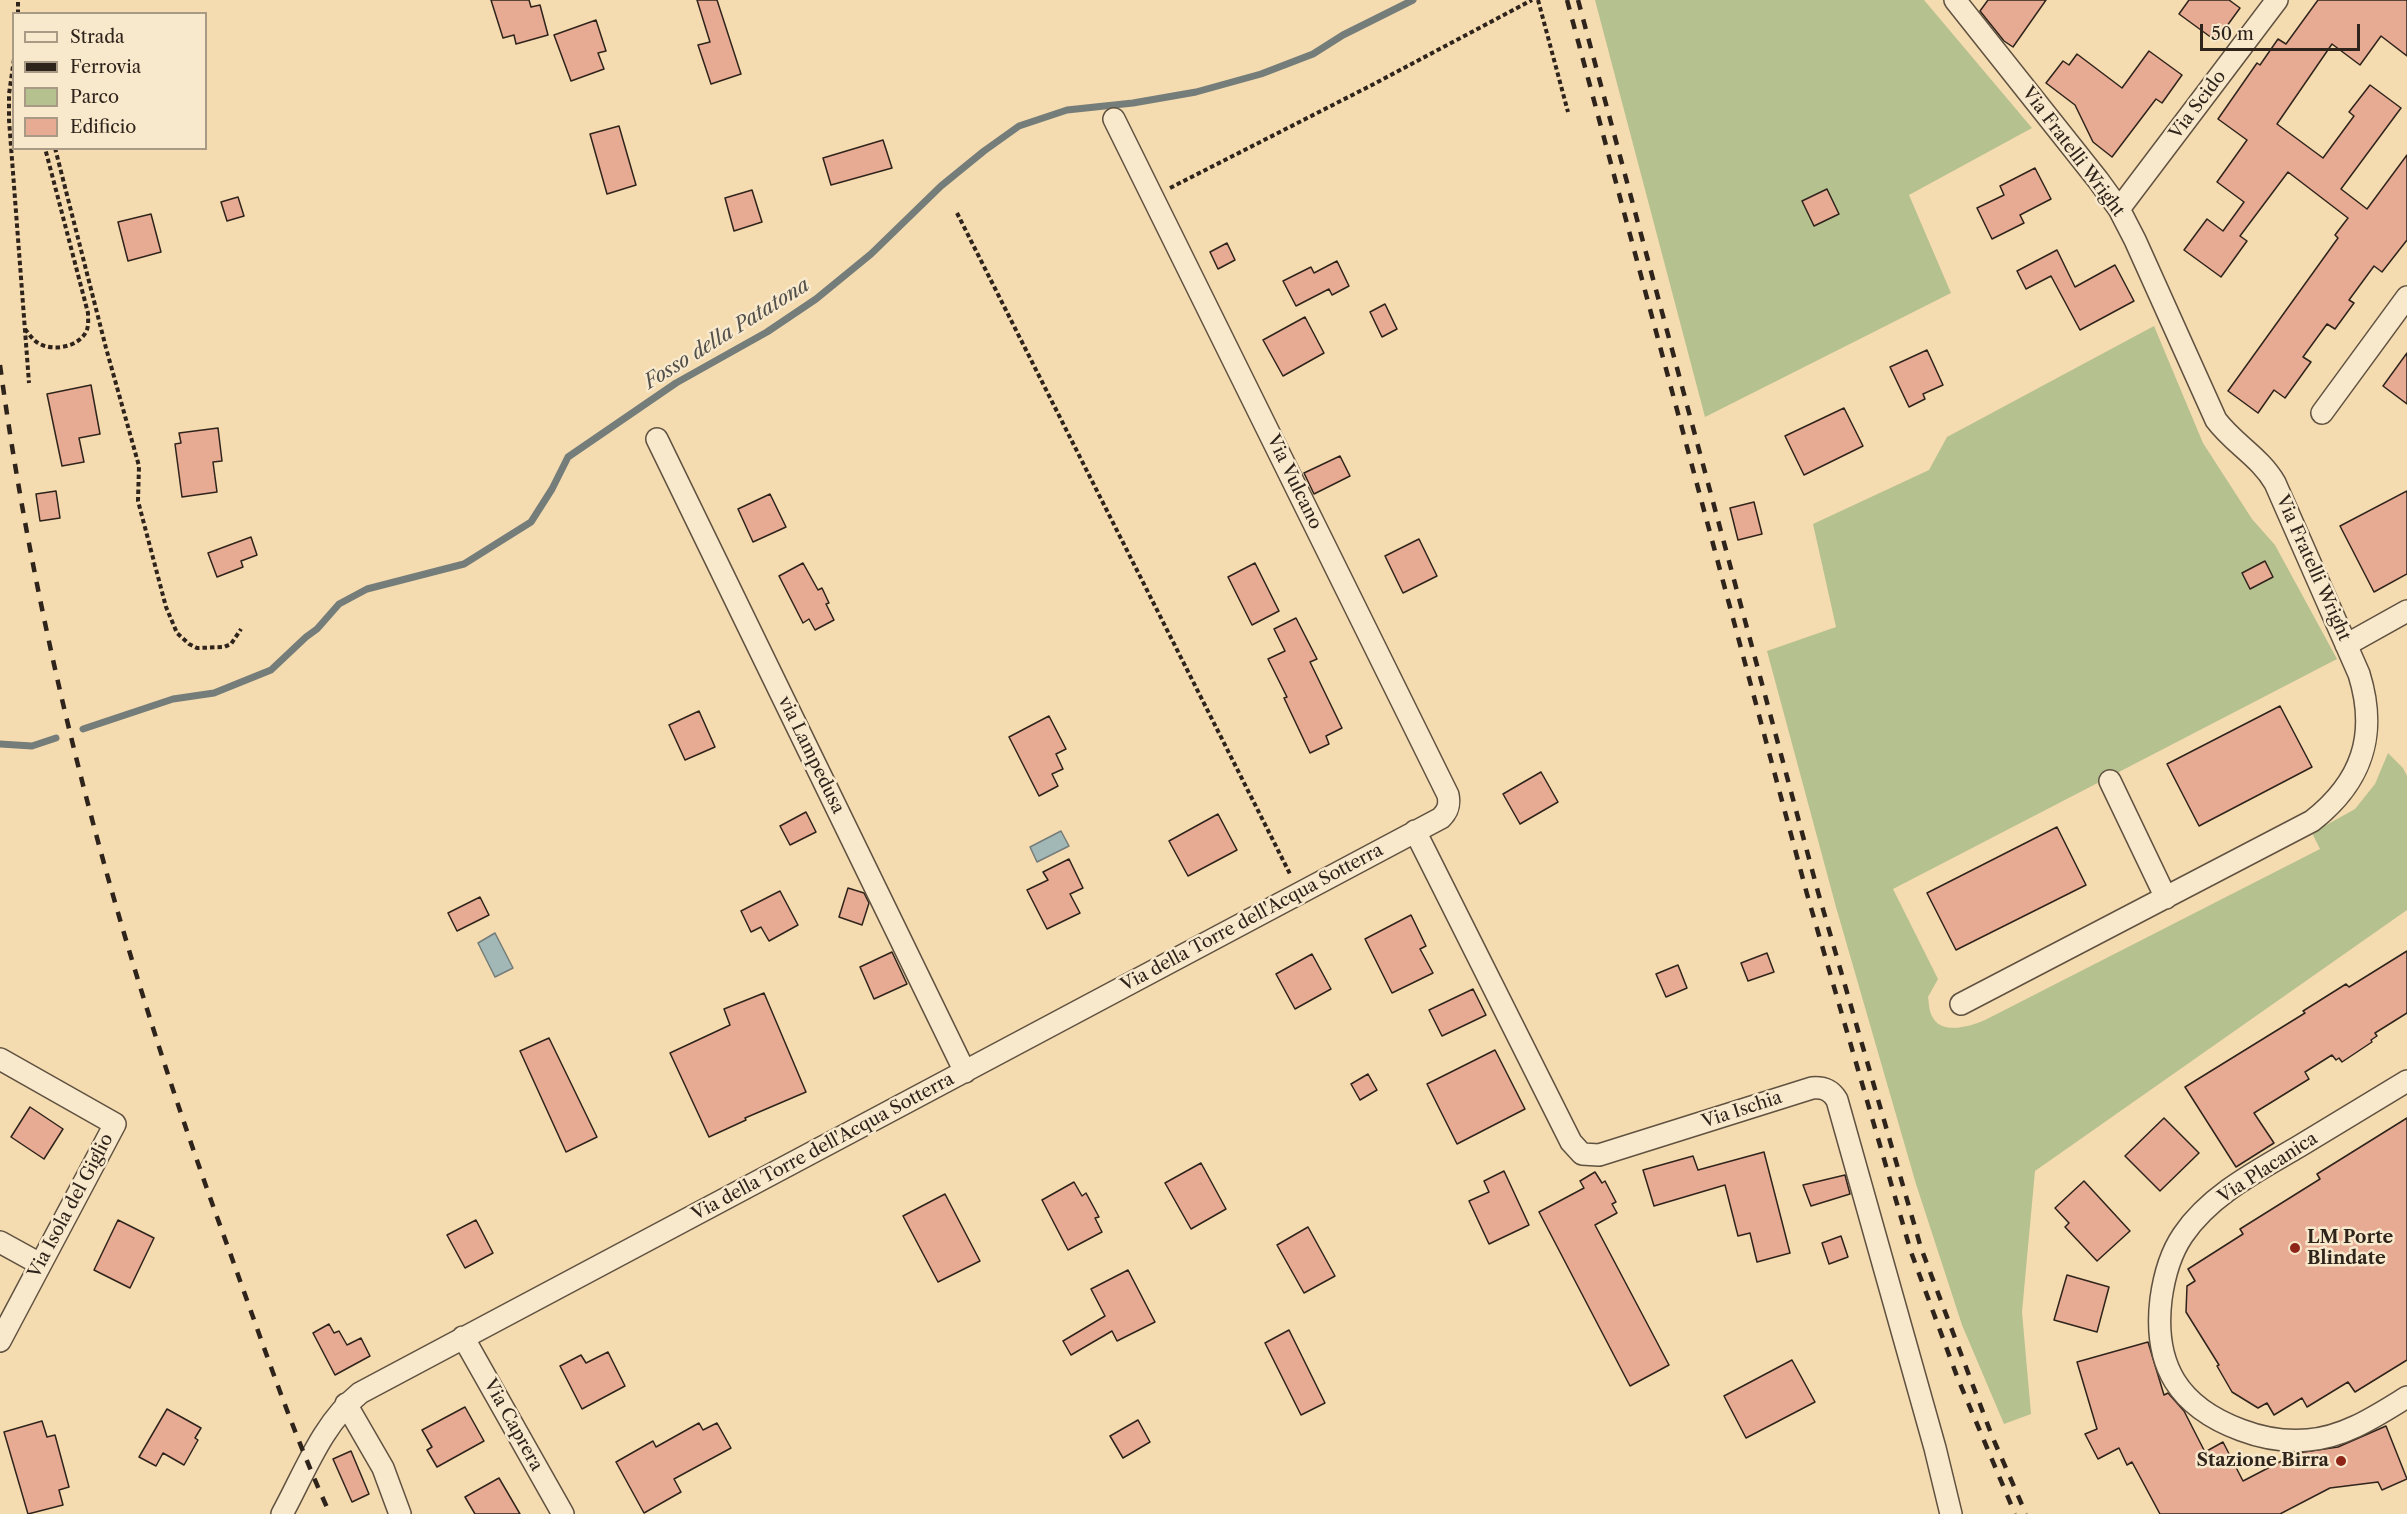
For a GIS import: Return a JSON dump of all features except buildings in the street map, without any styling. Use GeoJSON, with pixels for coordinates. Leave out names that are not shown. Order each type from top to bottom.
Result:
{"type":"FeatureCollection","features":[{"type":"Feature","properties":{"kind":"street","name":"Via Fratelli Wright"},"geometry":{"type":"LineString","coordinates":[[1955,0],[2119,209],[2216,420],[2229,436],[2263,465],[2276,483],[2362,684],[2367,723],[2362,757],[2357,771],[2330,806],[2305,826],[1961,1004]]}},
{"type":"Feature","properties":{"kind":"street","name":"Via Scido"},"geometry":{"type":"LineString","coordinates":[[2119,209],[2277,0]]}},
{"type":"Feature","properties":{"kind":"street","name":"Via Vulcano"},"geometry":{"type":"LineString","coordinates":[[1114,119],[1448,795],[1448,808],[1443,816],[1414,831]]}},
{"type":"Feature","properties":{"kind":"street"},"geometry":{"type":"LineString","coordinates":[[2322,413],[2407,297]]}},
{"type":"Feature","properties":{"kind":"street","name":"via Lampedusa"},"geometry":{"type":"LineString","coordinates":[[657,439],[965,1072]]}},
{"type":"Feature","properties":{"kind":"street"},"geometry":{"type":"LineString","coordinates":[[2346,645],[2407,611]]}},
{"type":"Feature","properties":{"kind":"street"},"geometry":{"type":"LineString","coordinates":[[2110,781],[2166,898]]}},
{"type":"Feature","properties":{"kind":"street","name":"Via della Torre dell'Acqua Sotterra"},"geometry":{"type":"LineString","coordinates":[[282,1514],[337,1413],[360,1393],[1414,831]]}},
{"type":"Feature","properties":{"kind":"street","name":"Via Ischia"},"geometry":{"type":"LineString","coordinates":[[1414,831],[1571,1142],[1582,1154],[1599,1155],[1812,1088],[1823,1088],[1833,1094],[1935,1448],[1951,1514]]}},
{"type":"Feature","properties":{"kind":"street","name":"Via Isola del Giglio"},"geometry":{"type":"LineString","coordinates":[[0,1059],[114,1124],[0,1341]]}},
{"type":"Feature","properties":{"kind":"street","name":"Via Placanica"},"geometry":{"type":"LineString","coordinates":[[2407,1081],[2251,1175],[2202,1213],[2182,1236],[2173,1253],[2162,1292],[2160,1322],[2165,1362],[2182,1392],[2210,1417],[2251,1434],[2287,1440],[2317,1439],[2364,1423],[2407,1397]]}},
{"type":"Feature","properties":{"kind":"street"},"geometry":{"type":"LineString","coordinates":[[0,1242],[40,1264]]}},
{"type":"Feature","properties":{"kind":"street","name":"Via Caprera"},"geometry":{"type":"LineString","coordinates":[[463,1337],[563,1514]]}},
{"type":"Feature","properties":{"kind":"street"},"geometry":{"type":"LineString","coordinates":[[346,1404],[383,1468],[400,1514]]}},
{"type":"Feature","properties":{"kind":"path"},"geometry":{"type":"LineString","coordinates":[[1153,196],[1533,0]]}},
{"type":"Feature","properties":{"kind":"path"},"geometry":{"type":"LineString","coordinates":[[1538,0],[1568,112]]}},
{"type":"Feature","properties":{"kind":"path"},"geometry":{"type":"LineString","coordinates":[[12,73],[9,120],[29,383]]}},
{"type":"Feature","properties":{"kind":"path"},"geometry":{"type":"LineString","coordinates":[[25,329],[39,343],[49,347],[61,347],[71,345],[81,338],[88,325],[88,313],[46,150]]}},
{"type":"Feature","properties":{"kind":"path"},"geometry":{"type":"LineString","coordinates":[[56,150],[139,466],[138,501],[169,615],[177,633],[197,648],[224,647],[231,644],[241,629]]}},
{"type":"Feature","properties":{"kind":"path"},"geometry":{"type":"LineString","coordinates":[[957,213],[1299,893]]}},
{"type":"Feature","properties":{"kind":"green space"},"geometry":{"type":"Polygon","coordinates":[[[1595,0],[1924,0],[2032,128],[1909,195],[1951,293],[1705,417],[1595,0]]]}},
{"type":"Feature","properties":{"kind":"green space"},"geometry":{"type":"Polygon","coordinates":[[[2154,326],[2203,443],[2252,519],[2275,545],[2337,659],[1893,889],[1938,979],[1928,997],[1931,1014],[1936,1022],[1949,1028],[1964,1027],[1985,1020],[2320,849],[2312,833],[2355,809],[2375,784],[2388,753],[2403,768],[2407,776],[2407,910],[2035,1171],[2022,1312],[2031,1414],[2004,1424],[1962,1325],[1916,1184],[1836,907],[1767,651],[1836,627],[1813,524],[1929,470],[1947,437],[2154,326]]]}},
{"type":"Feature","properties":{"kind":"shaded area"},"geometry":{"type":"Polygon","coordinates":[[[1061,831],[1069,846],[1037,862],[1030,847],[1061,831]]]}},
{"type":"Feature","properties":{"kind":"shaded area"},"geometry":{"type":"Polygon","coordinates":[[[495,933],[513,968],[495,977],[478,943],[495,933]]]}},
{"type":"Feature","properties":{"kind":"waterway","name":"Fosso della Patatona"},"geometry":{"type":"LineString","coordinates":[[83,729],[173,699],[214,693],[271,670],[317,629],[339,604],[367,589],[464,564],[531,522],[552,489],[568,457],[676,383],[767,332],[816,299],[871,254],[941,186],[1019,126],[1067,110],[1133,103],[1196,92],[1261,74],[1313,54],[1343,35],[1413,0]]}},
{"type":"Feature","properties":{"kind":"waterway","name":"Fosso della Patatona"},"geometry":{"type":"LineString","coordinates":[[0,744],[32,746],[56,738]]}},
{"type":"Feature","properties":{"kind":"railway"},"geometry":{"type":"LineString","coordinates":[[1567,0],[1807,894],[1911,1252],[1958,1379],[2015,1514]]}},
{"type":"Feature","properties":{"kind":"railway"},"geometry":{"type":"LineString","coordinates":[[1578,0],[1818,892],[1921,1248],[1992,1436],[2026,1514]]}},
{"type":"Feature","properties":{"kind":"railway"},"geometry":{"type":"LineString","coordinates":[[0,365],[17,478],[38,591],[90,813],[121,924],[191,1142],[277,1383],[330,1514]]}},
{"type":"Feature","properties":{"kind":"place","name":"LM Porte Blindate"},"geometry":{"type":"Point","coordinates":[2295,1248]}},
{"type":"Feature","properties":{"kind":"place","name":"Stazione Birra"},"geometry":{"type":"Point","coordinates":[2341,1461]}}]}
